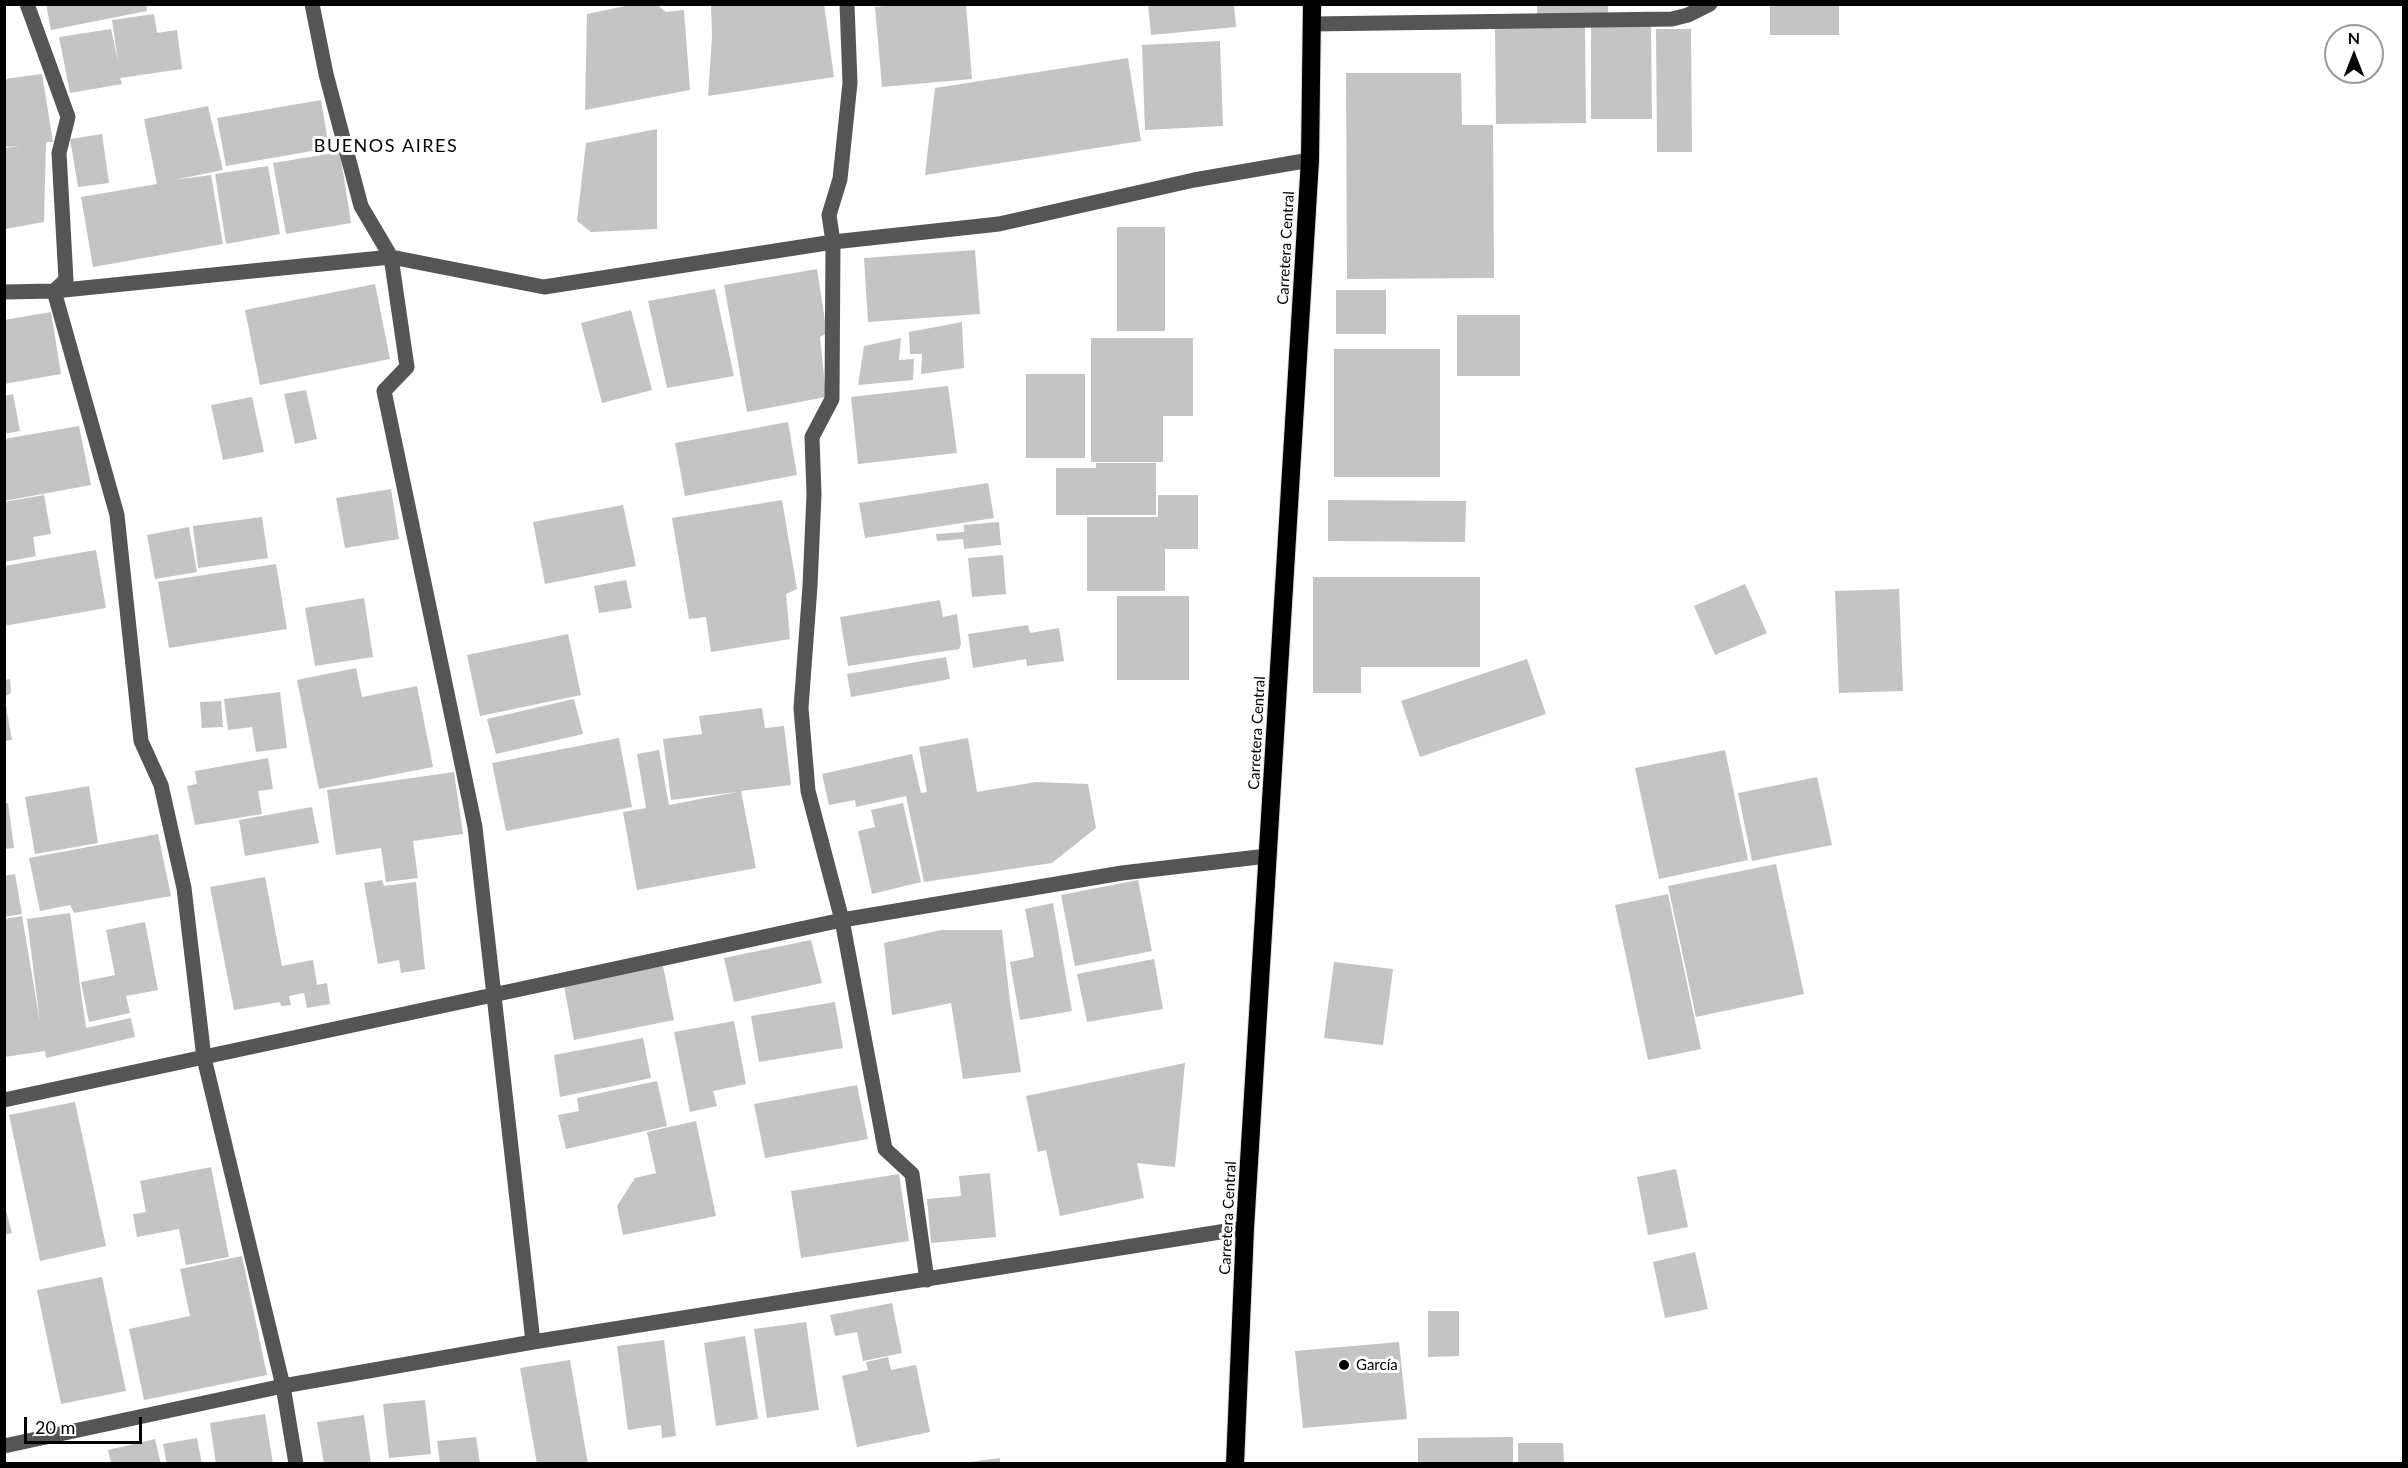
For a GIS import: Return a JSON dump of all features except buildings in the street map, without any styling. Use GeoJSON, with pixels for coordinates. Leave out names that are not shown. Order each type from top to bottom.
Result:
{"type":"FeatureCollection","features":[{"type":"Feature","properties":{"kind":"highway","name":"Carretera Central"},"geometry":{"type":"LineString","coordinates":[[1235,1464],[1245,1228],[1310,160],[1312,4]]}},
{"type":"Feature","properties":{"kind":"street"},"geometry":{"type":"LineString","coordinates":[[27,4],[68,117],[59,153],[66,280],[54,291]]}},
{"type":"Feature","properties":{"kind":"street"},"geometry":{"type":"LineString","coordinates":[[312,4],[326,74],[361,206],[391,257],[406,367],[384,392],[475,827],[533,1342]]}},
{"type":"Feature","properties":{"kind":"street"},"geometry":{"type":"LineString","coordinates":[[847,4],[850,83],[840,179],[829,215],[833,242],[832,399],[812,437],[814,494],[801,708],[808,791],[842,920],[885,1149],[912,1174],[927,1280]]}},
{"type":"Feature","properties":{"kind":"street"},"geometry":{"type":"LineString","coordinates":[[1312,24],[1672,19],[1688,15],[1710,4]]}},
{"type":"Feature","properties":{"kind":"street"},"geometry":{"type":"LineString","coordinates":[[4,292],[54,291],[391,257],[544,287],[833,242],[999,224],[1194,180],[1310,160]]}},
{"type":"Feature","properties":{"kind":"street"},"geometry":{"type":"LineString","coordinates":[[54,291],[117,514],[141,741],[161,785],[184,888],[204,1058],[283,1386],[296,1464]]}},
{"type":"Feature","properties":{"kind":"street"},"geometry":{"type":"LineString","coordinates":[[4,1100],[842,920],[1122,873],[1267,856]]}},
{"type":"Feature","properties":{"kind":"street"},"geometry":{"type":"LineString","coordinates":[[4,1446],[283,1386],[533,1342],[1245,1228]]}},
{"type":"Feature","properties":{"kind":"place","name":"García"},"geometry":{"type":"Point","coordinates":[1344,1365]}},
{"type":"Feature","properties":{"kind":"district","name":"BUENOS AIRES"},"geometry":{"type":"Point","coordinates":[386,146]}}]}
